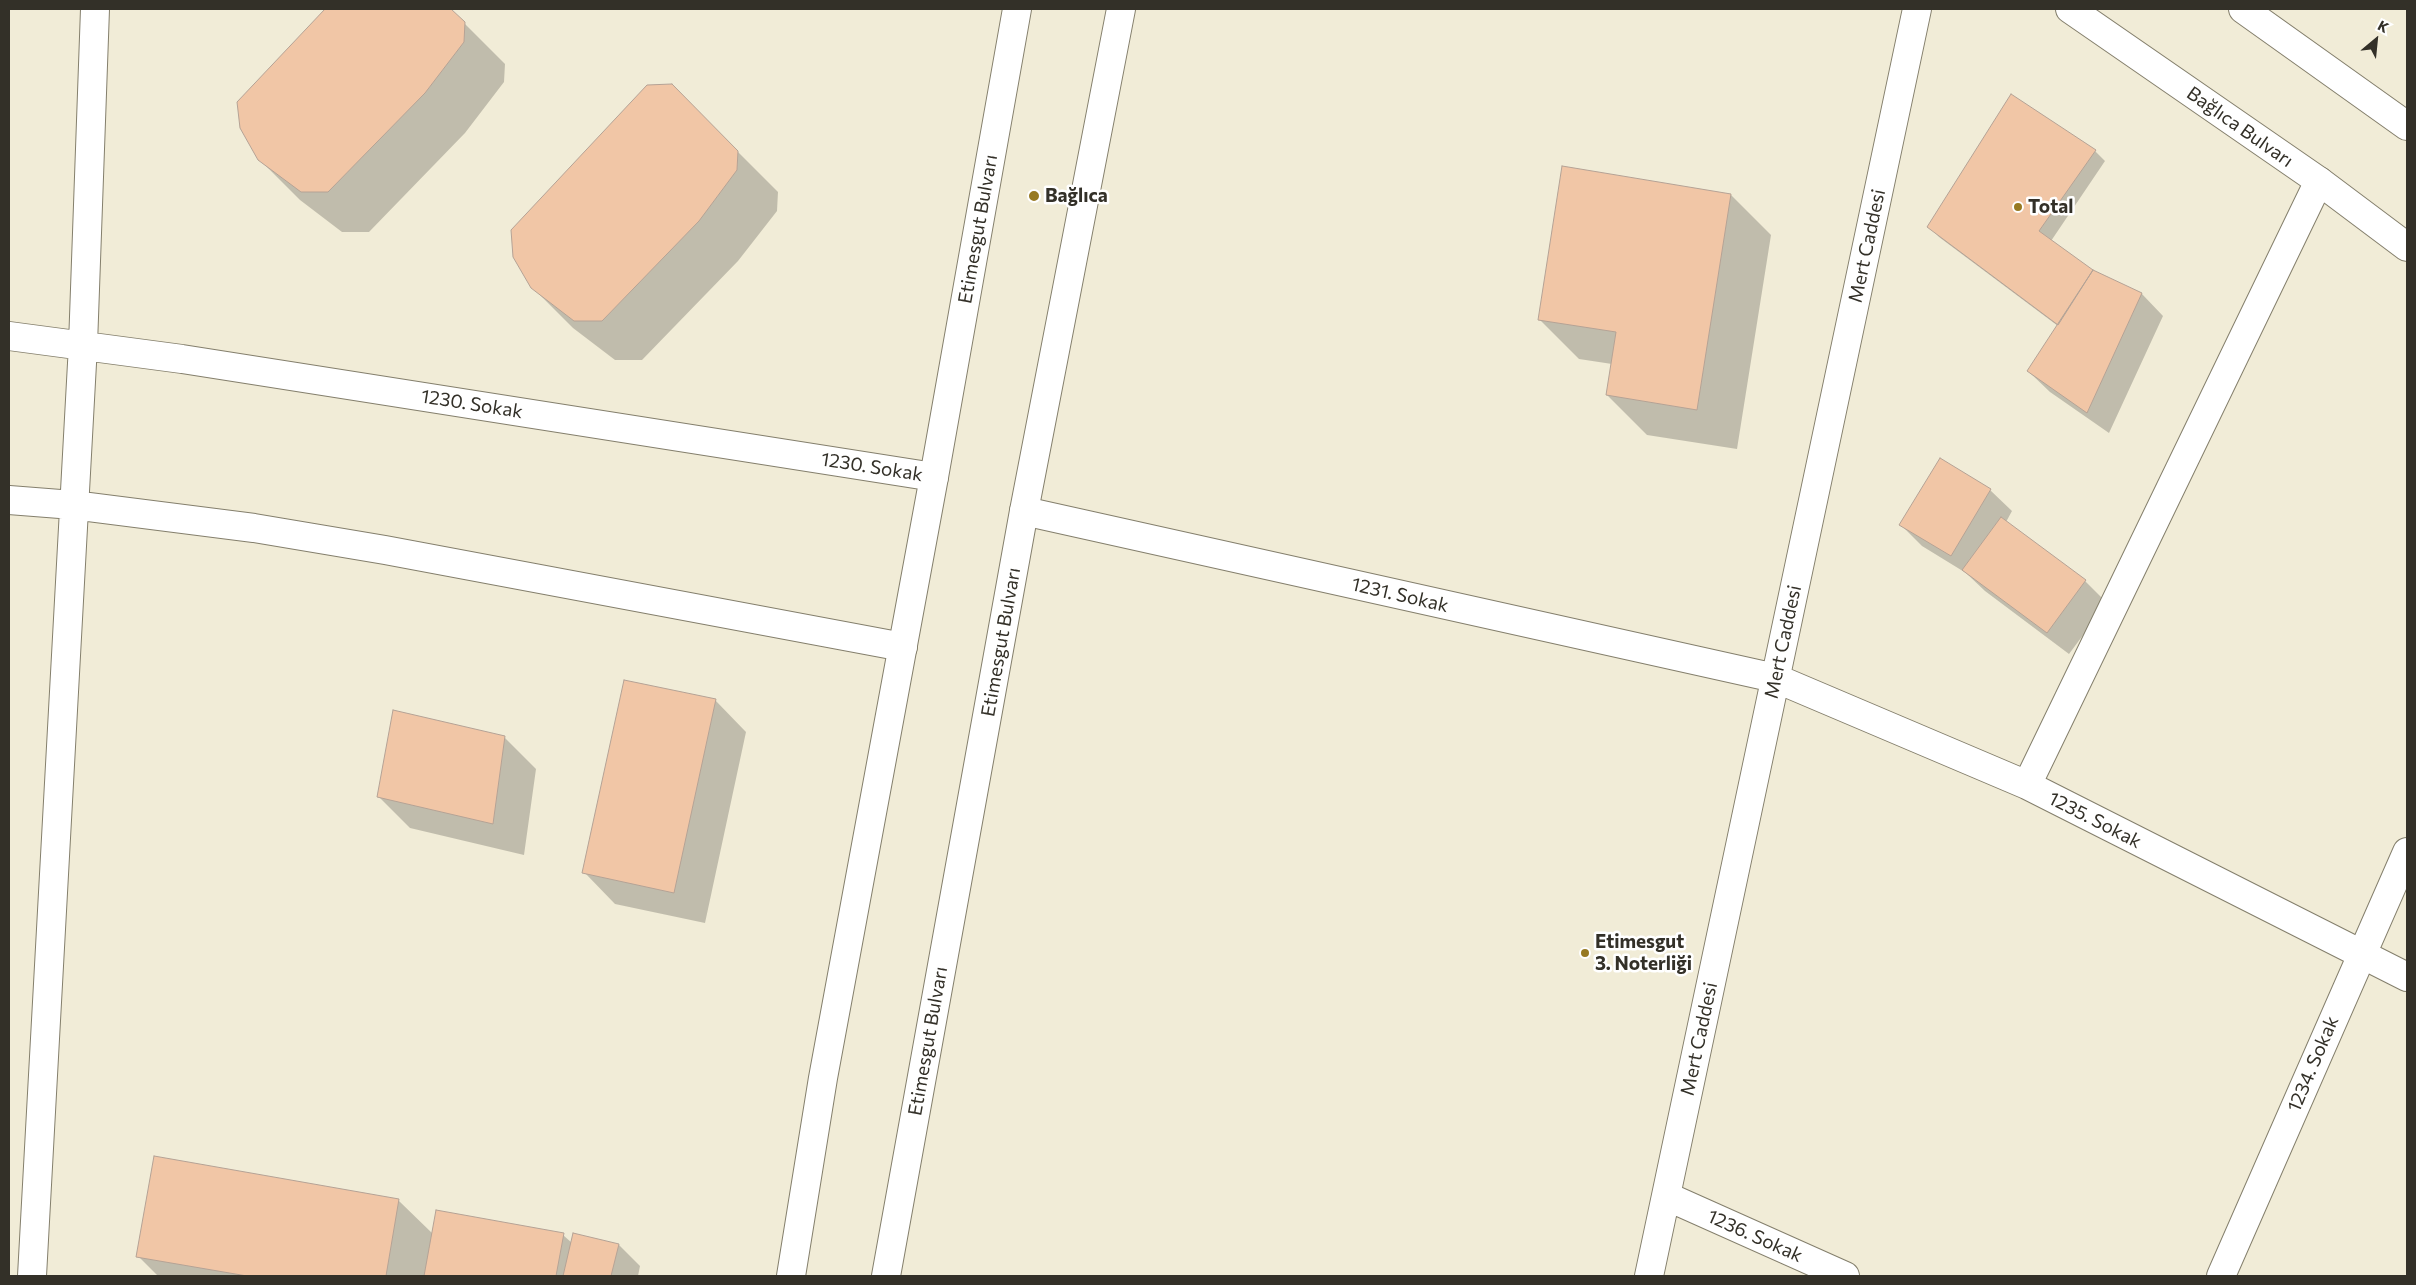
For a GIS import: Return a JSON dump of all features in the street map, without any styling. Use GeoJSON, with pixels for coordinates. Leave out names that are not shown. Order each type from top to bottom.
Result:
{"type":"FeatureCollection","features":[{"type":"Feature","properties":{"kind":"street"},"geometry":{"type":"LineString","coordinates":[[32,1276],[83,345],[95,9]]}},
{"type":"Feature","properties":{"kind":"street","name":"Etimesgut Bulvarı"},"geometry":{"type":"LineString","coordinates":[[792,1276],[823,1078],[934,477],[1017,9]]}},
{"type":"Feature","properties":{"kind":"street","name":"Etimesgut Bulvarı"},"geometry":{"type":"LineString","coordinates":[[886,1276],[1024,511],[1121,9]]}},
{"type":"Feature","properties":{"kind":"street","name":"Mert Caddesi"},"geometry":{"type":"LineString","coordinates":[[1649,1276],[1917,9]]}},
{"type":"Feature","properties":{"kind":"street","name":"Bağlıca Bulvarı"},"geometry":{"type":"LineString","coordinates":[[2070,9],[2319,181],[2407,248]]}},
{"type":"Feature","properties":{"kind":"street"},"geometry":{"type":"LineString","coordinates":[[2242,9],[2407,126]]}},
{"type":"Feature","properties":{"kind":"street"},"geometry":{"type":"LineString","coordinates":[[2026,786],[2319,181]]}},
{"type":"Feature","properties":{"kind":"street","name":"1230. Sokak"},"geometry":{"type":"LineString","coordinates":[[9,336],[192,360],[934,477]]}},
{"type":"Feature","properties":{"kind":"street"},"geometry":{"type":"LineString","coordinates":[[9,500],[254,528],[385,550],[903,647]]}},
{"type":"Feature","properties":{"kind":"street","name":"1231. Sokak"},"geometry":{"type":"LineString","coordinates":[[1024,511],[1775,678]]}},
{"type":"Feature","properties":{"kind":"street","name":"1235. Sokak"},"geometry":{"type":"LineString","coordinates":[[1775,678],[2026,786],[2407,977]]}},
{"type":"Feature","properties":{"kind":"street","name":"1234. Sokak"},"geometry":{"type":"LineString","coordinates":[[2221,1276],[2407,852]]}},
{"type":"Feature","properties":{"kind":"street","name":"1236. Sokak"},"geometry":{"type":"LineString","coordinates":[[1666,1196],[1845,1276]]}},
{"type":"Feature","properties":{"kind":"building"},"geometry":{"type":"Polygon","coordinates":[[[325,9],[451,9],[465,22],[464,42],[425,93],[328,192],[301,192],[258,160],[240,128],[237,102],[325,9]]]}},
{"type":"Feature","properties":{"kind":"building"},"geometry":{"type":"Polygon","coordinates":[[[672,84],[738,151],[737,170],[699,221],[602,321],[574,321],[531,288],[513,257],[511,230],[647,85],[672,84]]]}},
{"type":"Feature","properties":{"kind":"building"},"geometry":{"type":"Polygon","coordinates":[[[2011,94],[2096,150],[2039,231],[2093,270],[2058,325],[1927,227],[2011,94]]]}},
{"type":"Feature","properties":{"kind":"building"},"geometry":{"type":"Polygon","coordinates":[[[1562,166],[1731,194],[1697,410],[1606,395],[1616,332],[1538,320],[1562,166]]]}},
{"type":"Feature","properties":{"kind":"building"},"geometry":{"type":"Polygon","coordinates":[[[2093,270],[2142,293],[2087,413],[2027,371],[2093,270]]]}},
{"type":"Feature","properties":{"kind":"building"},"geometry":{"type":"Polygon","coordinates":[[[1940,458],[1991,489],[1951,556],[1899,525],[1940,458]]]}},
{"type":"Feature","properties":{"kind":"building"},"geometry":{"type":"Polygon","coordinates":[[[2001,517],[2086,580],[2047,633],[1962,570],[2001,517]]]}},
{"type":"Feature","properties":{"kind":"building"},"geometry":{"type":"Polygon","coordinates":[[[624,680],[716,699],[674,893],[582,873],[624,680]]]}},
{"type":"Feature","properties":{"kind":"building"},"geometry":{"type":"Polygon","coordinates":[[[393,710],[505,736],[493,824],[377,797],[393,710]]]}},
{"type":"Feature","properties":{"kind":"building"},"geometry":{"type":"Polygon","coordinates":[[[154,1156],[399,1199],[386,1276],[247,1276],[136,1257],[154,1156]]]}},
{"type":"Feature","properties":{"kind":"building"},"geometry":{"type":"Polygon","coordinates":[[[436,1210],[564,1233],[556,1276],[424,1276],[436,1210]]]}},
{"type":"Feature","properties":{"kind":"building"},"geometry":{"type":"Polygon","coordinates":[[[573,1233],[619,1244],[611,1276],[563,1276],[573,1233]]]}},
{"type":"Feature","properties":{"kind":"place","name":"Bağlıca"},"geometry":{"type":"Point","coordinates":[1034,196]}},
{"type":"Feature","properties":{"kind":"place","name":"Total"},"geometry":{"type":"Point","coordinates":[2018,207]}},
{"type":"Feature","properties":{"kind":"place","name":"Etimesgut 3. Noterliği"},"geometry":{"type":"Point","coordinates":[1585,953]}}]}
